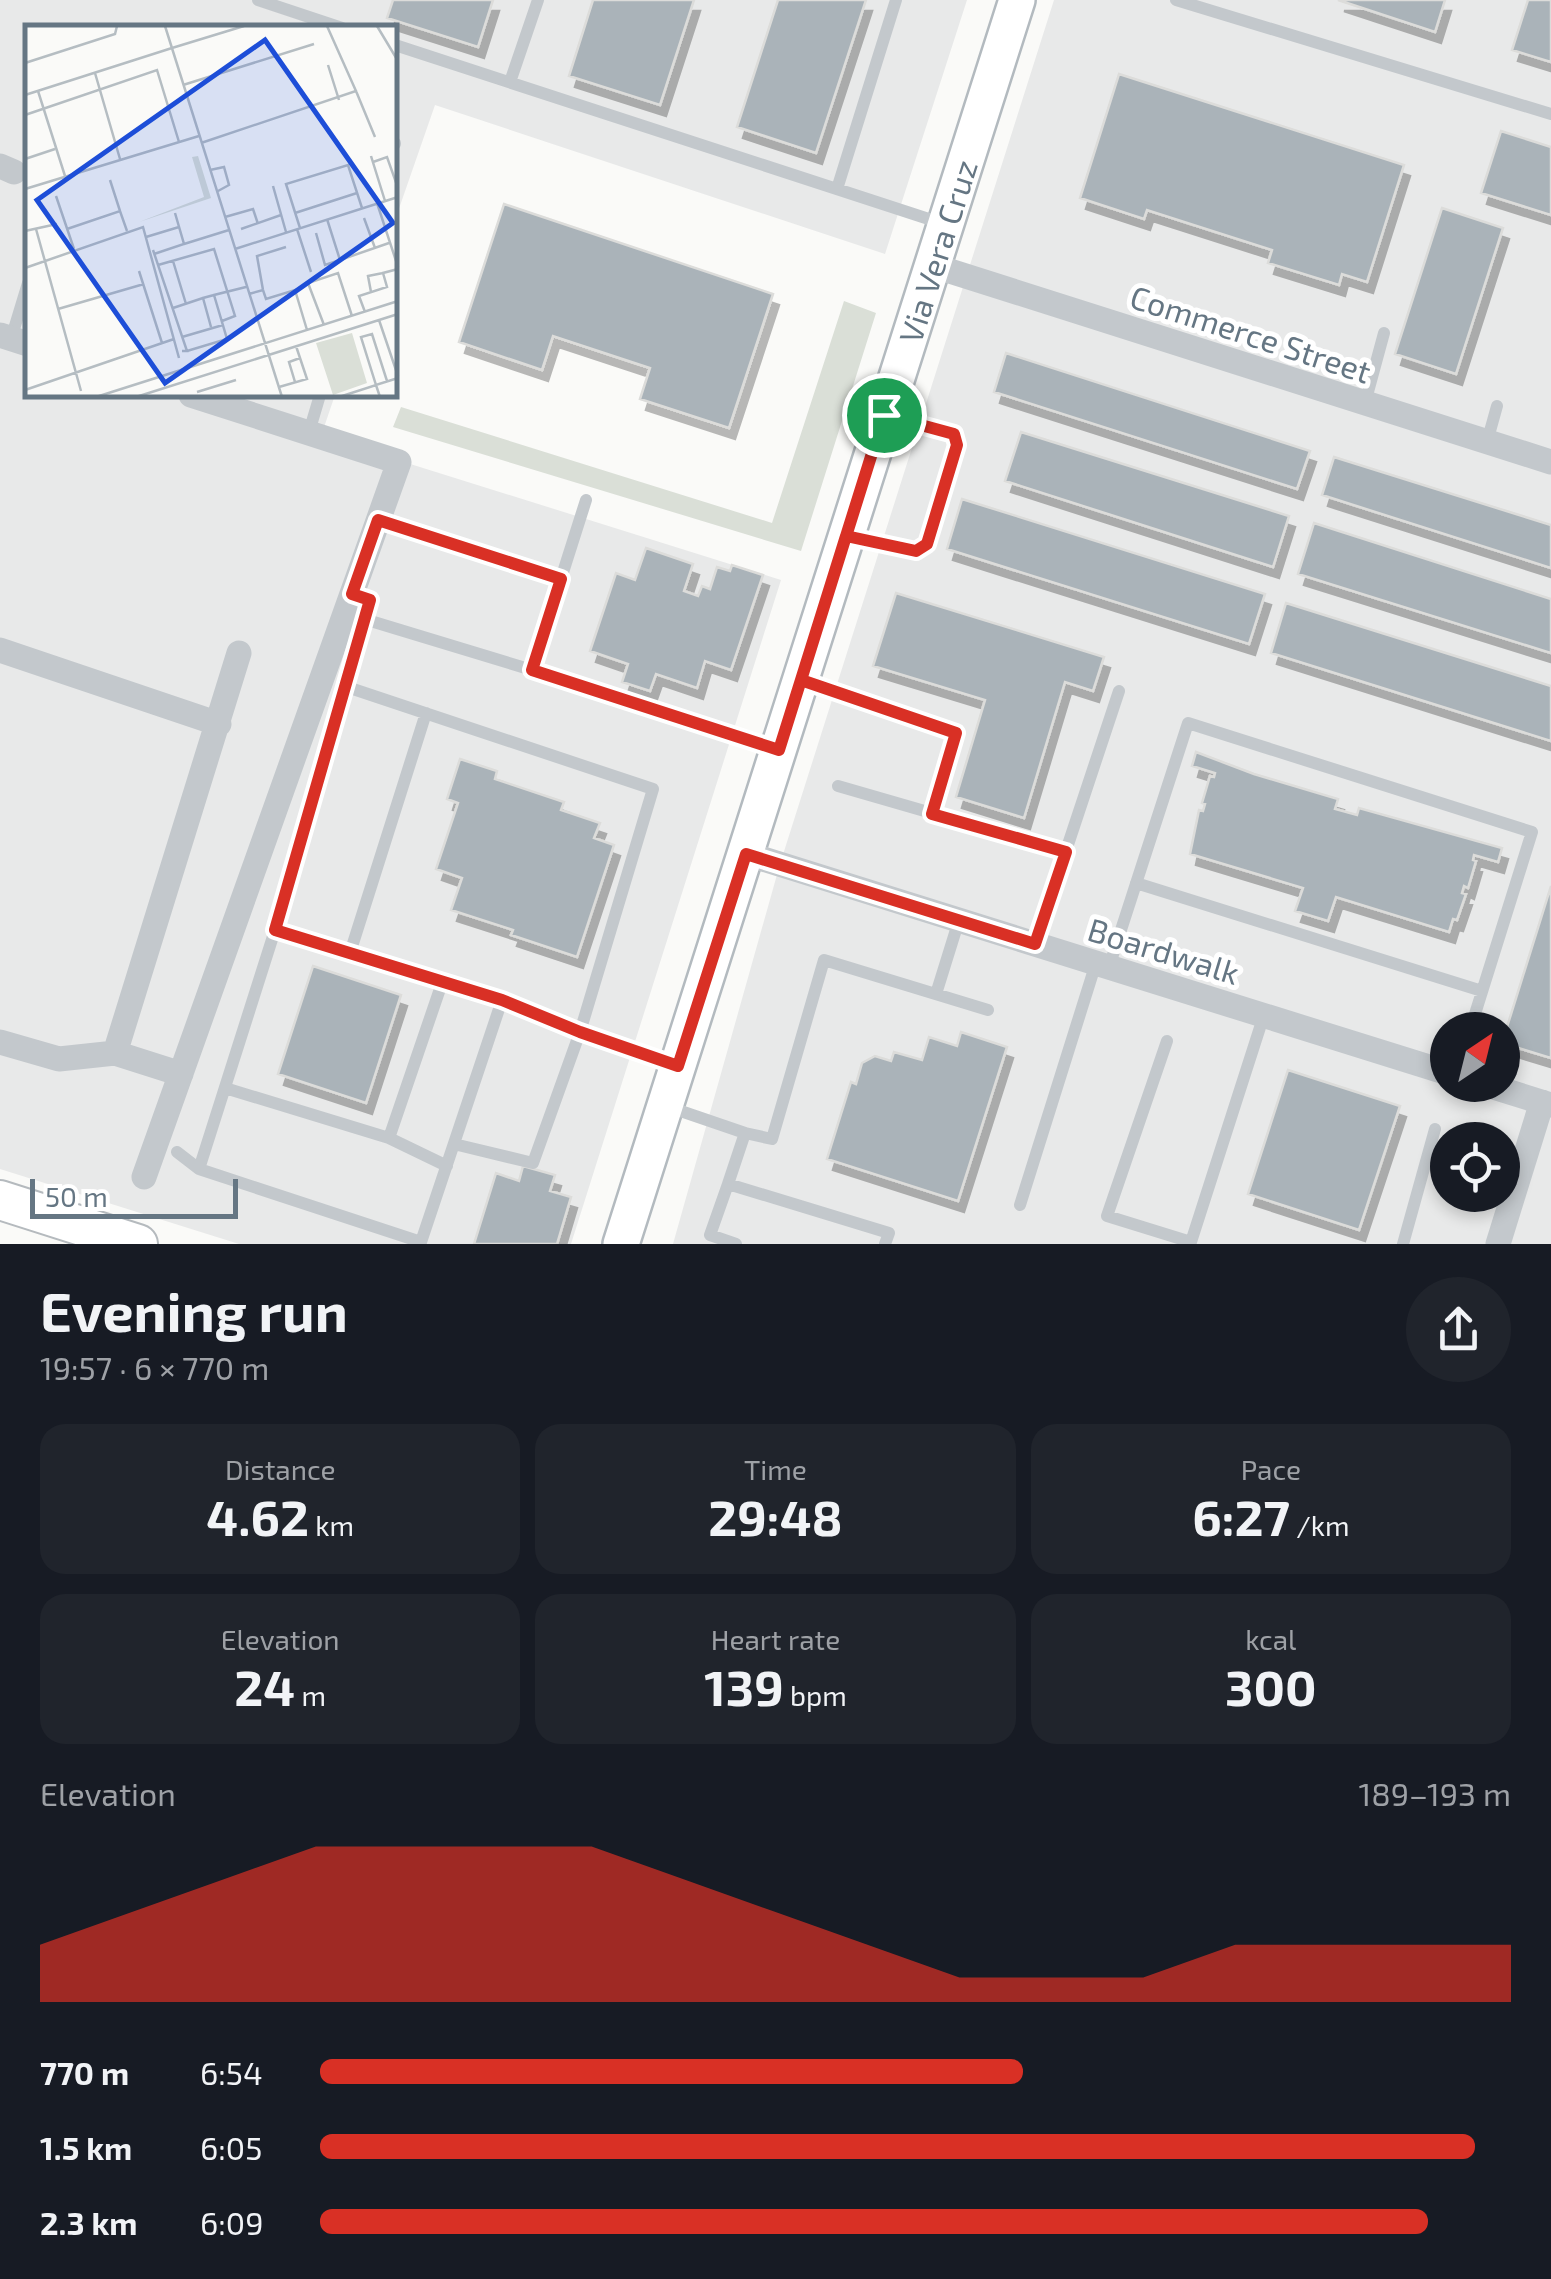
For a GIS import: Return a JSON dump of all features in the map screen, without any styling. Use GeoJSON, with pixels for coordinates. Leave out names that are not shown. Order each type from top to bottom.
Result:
{"type":"FeatureCollection","features":[{"type":"Feature","properties":{"kind":"main road","name":"Via Vera Cruz"},"geometry":{"type":"LineString","coordinates":[[621,1244],[1017,0]]}},
{"type":"Feature","properties":{"kind":"main road"},"geometry":{"type":"LineString","coordinates":[[0,1200],[138,1244]]}},
{"type":"Feature","properties":{"kind":"street","name":"Commerce Street"},"geometry":{"type":"LineString","coordinates":[[931,265],[1551,462]]}},
{"type":"Feature","properties":{"kind":"street"},"geometry":{"type":"LineString","coordinates":[[144,1177],[400,462],[201,398]]}},
{"type":"Feature","properties":{"kind":"street"},"geometry":{"type":"LineString","coordinates":[[0,650],[219,724]]}},
{"type":"Feature","properties":{"kind":"street"},"geometry":{"type":"LineString","coordinates":[[114,1053],[239,653]]}},
{"type":"Feature","properties":{"kind":"street","name":"Boardwalk"},"geometry":{"type":"LineString","coordinates":[[746,854],[1430,1067]]}},
{"type":"Feature","properties":{"kind":"street"},"geometry":{"type":"LineString","coordinates":[[0,1042],[59,1060],[114,1053],[181,1074]]}},
{"type":"Feature","properties":{"kind":"street"},"geometry":{"type":"LineString","coordinates":[[1498,1244],[1547,1104],[1520,1096]]}},
{"type":"Feature","properties":{"kind":"lane"},"geometry":{"type":"LineString","coordinates":[[258,0],[333,25]]}},
{"type":"Feature","properties":{"kind":"lane"},"geometry":{"type":"LineString","coordinates":[[510,82],[538,0]]}},
{"type":"Feature","properties":{"kind":"lane"},"geometry":{"type":"LineString","coordinates":[[836,189],[896,0]]}},
{"type":"Feature","properties":{"kind":"lane"},"geometry":{"type":"LineString","coordinates":[[1176,0],[1551,114]]}},
{"type":"Feature","properties":{"kind":"lane"},"geometry":{"type":"LineString","coordinates":[[398,46],[944,224]]}},
{"type":"Feature","properties":{"kind":"lane"},"geometry":{"type":"LineString","coordinates":[[13,339],[25,294]]}},
{"type":"Feature","properties":{"kind":"lane"},"geometry":{"type":"LineString","coordinates":[[1365,403],[1384,332]]}},
{"type":"Feature","properties":{"kind":"lane"},"geometry":{"type":"LineString","coordinates":[[309,432],[319,398]]}},
{"type":"Feature","properties":{"kind":"lane"},"geometry":{"type":"LineString","coordinates":[[1487,442],[1498,406]]}},
{"type":"Feature","properties":{"kind":"lane"},"geometry":{"type":"LineString","coordinates":[[846,536],[916,551],[927,544],[957,445],[954,434],[884,415]]}},
{"type":"Feature","properties":{"kind":"lane"},"geometry":{"type":"LineString","coordinates":[[532,670],[586,500]]}},
{"type":"Feature","properties":{"kind":"lane"},"geometry":{"type":"LineString","coordinates":[[378,520],[561,579]]}},
{"type":"Feature","properties":{"kind":"lane"},"geometry":{"type":"LineString","coordinates":[[199,1169],[275,930],[370,600],[352,594]]}},
{"type":"Feature","properties":{"kind":"lane"},"geometry":{"type":"LineString","coordinates":[[364,619],[779,750]]}},
{"type":"Feature","properties":{"kind":"lane"},"geometry":{"type":"LineString","coordinates":[[801,680],[956,733],[932,814]]}},
{"type":"Feature","properties":{"kind":"lane"},"geometry":{"type":"LineString","coordinates":[[344,686],[654,790],[580,1032],[533,1163],[454,1144]]}},
{"type":"Feature","properties":{"kind":"lane"},"geometry":{"type":"LineString","coordinates":[[1035,944],[1119,691]]}},
{"type":"Feature","properties":{"kind":"lane"},"geometry":{"type":"LineString","coordinates":[[350,952],[426,713]]}},
{"type":"Feature","properties":{"kind":"lane"},"geometry":{"type":"LineString","coordinates":[[1020,1206],[1102,965],[1136,884],[1188,723],[1532,832],[1476,1012]]}},
{"type":"Feature","properties":{"kind":"lane"},"geometry":{"type":"LineString","coordinates":[[838,786],[1066,852]]}},
{"type":"Feature","properties":{"kind":"lane"},"geometry":{"type":"LineString","coordinates":[[1136,884],[1482,992]]}},
{"type":"Feature","properties":{"kind":"lane"},"geometry":{"type":"LineString","coordinates":[[936,994],[958,920]]}},
{"type":"Feature","properties":{"kind":"lane"},"geometry":{"type":"LineString","coordinates":[[275,930],[443,980],[678,1066]]}},
{"type":"Feature","properties":{"kind":"lane"},"geometry":{"type":"LineString","coordinates":[[666,1106],[772,1139],[824,960],[988,1010]]}},
{"type":"Feature","properties":{"kind":"lane"},"geometry":{"type":"LineString","coordinates":[[389,1138],[443,980]]}},
{"type":"Feature","properties":{"kind":"lane"},"geometry":{"type":"LineString","coordinates":[[177,1152],[199,1169],[421,1242],[502,1000]]}},
{"type":"Feature","properties":{"kind":"lane"},"geometry":{"type":"LineString","coordinates":[[1166,1041],[1107,1216],[1194,1243],[1264,1016]]}},
{"type":"Feature","properties":{"kind":"lane"},"geometry":{"type":"LineString","coordinates":[[224,1088],[389,1138],[447,1166]]}},
{"type":"Feature","properties":{"kind":"lane"},"geometry":{"type":"LineString","coordinates":[[736,1244],[710,1235],[745,1133]]}},
{"type":"Feature","properties":{"kind":"lane"},"geometry":{"type":"LineString","coordinates":[[1403,1244],[1430,1147]]}},
{"type":"Feature","properties":{"kind":"lane"},"geometry":{"type":"LineString","coordinates":[[728,1184],[889,1232],[885,1244]]}},
{"type":"Feature","properties":{"kind":"shaded area"},"geometry":{"type":"Polygon","coordinates":[[[0,0],[967,0],[885,254],[435,105],[398,211],[398,25],[25,25],[25,398],[334,398],[321,436],[781,580],[571,1244],[239,1244],[0,1169],[0,0]]]}},
{"type":"Feature","properties":{"kind":"shaded area"},"geometry":{"type":"Polygon","coordinates":[[[1054,0],[1551,0],[1551,1244],[673,1244],[780,864],[1054,0]]]}},
{"type":"Feature","properties":{"kind":"shaded area"},"geometry":{"type":"Polygon","coordinates":[[[844,301],[876,313],[801,551],[393,427],[401,407],[772,523],[844,301]]]}},
{"type":"Feature","properties":{"kind":"building"},"geometry":{"type":"Polygon","coordinates":[[[393,0],[493,0],[478,47],[387,18],[393,0]]]}},
{"type":"Feature","properties":{"kind":"building"},"geometry":{"type":"Polygon","coordinates":[[[593,0],[694,0],[660,105],[569,76],[593,0]]]}},
{"type":"Feature","properties":{"kind":"building"},"geometry":{"type":"Polygon","coordinates":[[[778,0],[866,0],[816,153],[737,127],[778,0]]]}},
{"type":"Feature","properties":{"kind":"building"},"geometry":{"type":"Polygon","coordinates":[[[1338,0],[1445,0],[1435,32],[1338,0]]]}},
{"type":"Feature","properties":{"kind":"building"},"geometry":{"type":"Polygon","coordinates":[[[1528,0],[1551,0],[1551,62],[1512,50],[1528,0]]]}},
{"type":"Feature","properties":{"kind":"building"},"geometry":{"type":"Polygon","coordinates":[[[1119,74],[1404,165],[1367,282],[1342,274],[1339,285],[1268,263],[1272,250],[1147,210],[1144,219],[1080,198],[1119,74]]]}},
{"type":"Feature","properties":{"kind":"building"},"geometry":{"type":"Polygon","coordinates":[[[1501,131],[1551,147],[1551,215],[1481,193],[1501,131]]]}},
{"type":"Feature","properties":{"kind":"building"},"geometry":{"type":"Polygon","coordinates":[[[504,204],[773,294],[729,428],[640,399],[650,368],[553,336],[542,370],[459,342],[504,204]]]}},
{"type":"Feature","properties":{"kind":"building"},"geometry":{"type":"Polygon","coordinates":[[[1442,208],[1503,228],[1456,374],[1395,354],[1442,208]]]}},
{"type":"Feature","properties":{"kind":"building"},"geometry":{"type":"Polygon","coordinates":[[[1006,353],[1310,451],[1297,489],[994,392],[1006,353]]]}},
{"type":"Feature","properties":{"kind":"building"},"geometry":{"type":"Polygon","coordinates":[[[1021,432],[1289,516],[1273,567],[1005,481],[1021,432]]]}},
{"type":"Feature","properties":{"kind":"building"},"geometry":{"type":"Polygon","coordinates":[[[1334,457],[1551,525],[1551,568],[1322,495],[1334,457]]]}},
{"type":"Feature","properties":{"kind":"building"},"geometry":{"type":"Polygon","coordinates":[[[962,499],[1265,594],[1249,644],[947,549],[962,499]]]}},
{"type":"Feature","properties":{"kind":"building"},"geometry":{"type":"Polygon","coordinates":[[[1314,523],[1551,599],[1551,653],[1298,574],[1314,523]]]}},
{"type":"Feature","properties":{"kind":"building"},"geometry":{"type":"Polygon","coordinates":[[[646,548],[693,564],[684,591],[698,596],[702,586],[710,589],[717,567],[730,571],[732,565],[763,575],[731,670],[705,661],[697,688],[656,674],[650,691],[622,682],[628,664],[590,651],[616,573],[635,580],[646,548]]]}},
{"type":"Feature","properties":{"kind":"building"},"geometry":{"type":"Polygon","coordinates":[[[896,593],[1104,657],[1093,691],[1065,682],[1024,818],[956,797],[985,700],[873,666],[896,593]]]}},
{"type":"Feature","properties":{"kind":"building"},"geometry":{"type":"Polygon","coordinates":[[[1286,603],[1551,686],[1551,741],[1271,653],[1286,603]]]}},
{"type":"Feature","properties":{"kind":"building"},"geometry":{"type":"Polygon","coordinates":[[[1196,752],[1338,799],[1335,809],[1357,815],[1359,808],[1502,848],[1498,862],[1474,855],[1476,861],[1468,888],[1464,886],[1462,893],[1466,894],[1449,932],[1336,897],[1328,921],[1295,911],[1303,888],[1190,854],[1199,810],[1203,811],[1210,776],[1215,773],[1192,766],[1196,752]]]}},
{"type":"Feature","properties":{"kind":"building"},"geometry":{"type":"Polygon","coordinates":[[[460,759],[497,771],[495,779],[564,802],[561,810],[600,823],[594,838],[614,845],[577,957],[451,910],[462,878],[436,869],[458,803],[447,799],[460,759]]]}},
{"type":"Feature","properties":{"kind":"building"},"geometry":{"type":"Polygon","coordinates":[[[1551,886],[1551,1058],[1520,1049],[1520,1012],[1512,1012],[1551,886]]]}},
{"type":"Feature","properties":{"kind":"building"},"geometry":{"type":"Polygon","coordinates":[[[313,966],[401,995],[366,1103],[278,1074],[313,966]]]}},
{"type":"Feature","properties":{"kind":"building"},"geometry":{"type":"Polygon","coordinates":[[[961,1032],[1007,1047],[958,1201],[827,1159],[851,1082],[856,1084],[862,1063],[875,1056],[891,1061],[894,1052],[922,1060],[929,1037],[957,1046],[961,1032]]]}},
{"type":"Feature","properties":{"kind":"building"},"geometry":{"type":"Polygon","coordinates":[[[1288,1070],[1400,1106],[1359,1230],[1248,1194],[1288,1070]]]}},
{"type":"Feature","properties":{"kind":"building"},"geometry":{"type":"Polygon","coordinates":[[[523,1166],[555,1175],[550,1191],[571,1197],[557,1244],[474,1244],[496,1173],[519,1181],[523,1166]]]}},
{"type":"Feature","properties":{"kind":"route"},"geometry":{"type":"LineString","coordinates":[[884,415],[846,536],[779,750],[532,670],[561,579],[378,520],[352,594],[370,600],[275,930],[443,980],[678,1066],[746,854],[1035,944],[1066,852],[932,814],[956,733],[801,680],[846,536],[916,551],[927,544],[957,445],[954,434],[884,415]]}}]}
